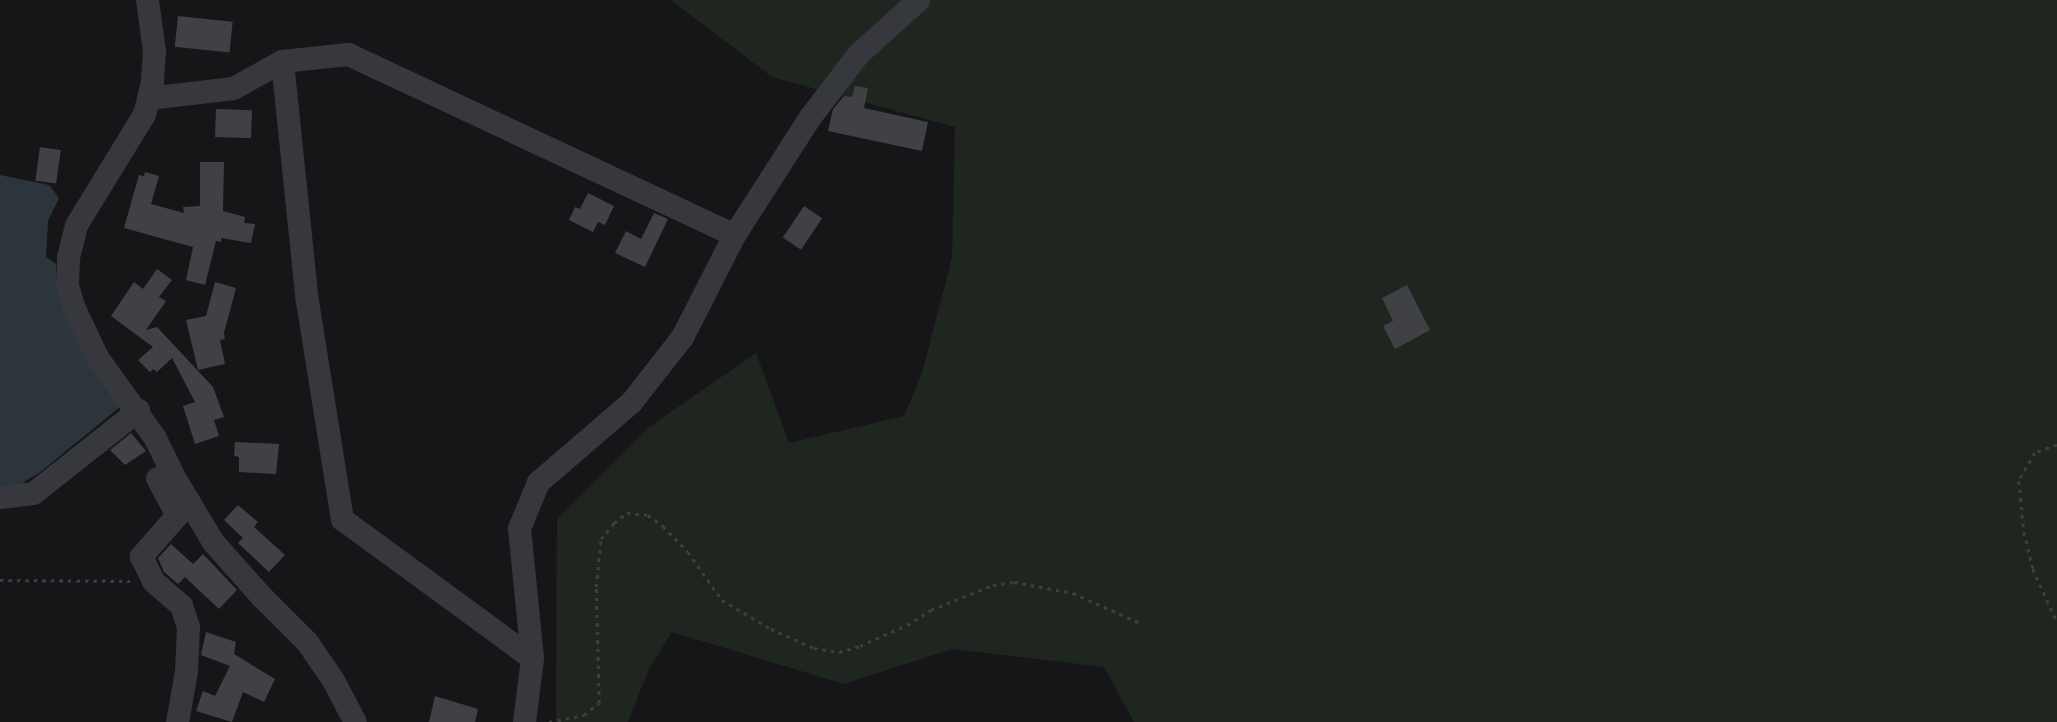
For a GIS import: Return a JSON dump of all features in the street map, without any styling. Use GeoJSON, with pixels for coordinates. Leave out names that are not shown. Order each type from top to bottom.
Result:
{"type":"FeatureCollection","features":[{"type":"Feature","properties":{"kind":"street"},"geometry":{"type":"LineString","coordinates":[[147,0],[154,51],[148,98],[144,114],[113,169],[76,225],[68,257],[67,285],[73,306],[97,357],[138,410],[213,542],[307,642],[333,680],[355,722]]}},
{"type":"Feature","properties":{"kind":"street"},"geometry":{"type":"LineString","coordinates":[[524,722],[532,658],[519,528],[538,482],[631,402],[674,348],[734,235],[809,118],[858,54],[918,0]]}},
{"type":"Feature","properties":{"kind":"street"},"geometry":{"type":"LineString","coordinates":[[148,98],[233,88],[282,61],[348,54],[734,235]]}},
{"type":"Feature","properties":{"kind":"street"},"geometry":{"type":"LineString","coordinates":[[282,61],[307,301],[342,519],[532,658]]}},
{"type":"Feature","properties":{"kind":"street"},"geometry":{"type":"LineString","coordinates":[[0,497],[33,493],[138,410]]}},
{"type":"Feature","properties":{"kind":"street"},"geometry":{"type":"LineString","coordinates":[[155,438],[151,467],[177,515],[141,556],[153,581],[181,604],[188,626],[186,671],[177,722]]}},
{"type":"Feature","properties":{"kind":"path"},"geometry":{"type":"LineString","coordinates":[[2057,444],[2035,453],[2019,481],[2024,532],[2033,569],[2057,622]]}},
{"type":"Feature","properties":{"kind":"path"},"geometry":{"type":"LineString","coordinates":[[549,722],[584,715],[599,703],[596,587],[601,539],[614,523],[627,513],[648,515],[663,526],[688,552],[722,600],[771,629],[814,648],[839,652],[860,646],[907,625],[931,610],[993,585],[1014,582],[1073,593],[1142,624]]}},
{"type":"Feature","properties":{"kind":"path"},"geometry":{"type":"LineString","coordinates":[[0,580],[153,581]]}},
{"type":"Feature","properties":{"kind":"shaded area"},"geometry":{"type":"Polygon","coordinates":[[[671,0],[2057,0],[2057,722],[1134,722],[1104,667],[952,649],[844,684],[672,632],[649,669],[628,722],[556,722],[557,519],[649,427],[756,353],[789,443],[904,416],[923,370],[952,257],[955,127],[772,77],[671,0]]]}},
{"type":"Feature","properties":{"kind":"shaded area"},"geometry":{"type":"Polygon","coordinates":[[[0,175],[49,185],[59,198],[48,221],[46,257],[56,264],[56,283],[60,299],[85,357],[126,402],[39,473],[22,483],[0,488],[0,175]]]}},
{"type":"Feature","properties":{"kind":"building"},"geometry":{"type":"Polygon","coordinates":[[[178,16],[233,22],[229,53],[175,47],[178,16]]]}},
{"type":"Feature","properties":{"kind":"building"},"geometry":{"type":"Polygon","coordinates":[[[855,86],[868,88],[864,108],[928,122],[922,151],[828,131],[833,109],[844,96],[852,97],[855,86]]]}},
{"type":"Feature","properties":{"kind":"building"},"geometry":{"type":"Polygon","coordinates":[[[216,109],[252,110],[251,138],[215,137],[216,109]]]}},
{"type":"Feature","properties":{"kind":"building"},"geometry":{"type":"Polygon","coordinates":[[[40,147],[61,150],[56,184],[35,181],[40,147]]]}},
{"type":"Feature","properties":{"kind":"building"},"geometry":{"type":"Polygon","coordinates":[[[200,162],[224,162],[223,211],[245,217],[244,223],[255,224],[251,243],[221,238],[221,242],[216,241],[205,285],[186,280],[193,247],[124,228],[139,175],[144,176],[145,172],[159,176],[151,204],[184,213],[183,207],[200,206],[200,162]]]}},
{"type":"Feature","properties":{"kind":"building"},"geometry":{"type":"Polygon","coordinates":[[[588,193],[614,206],[605,225],[598,222],[593,232],[569,220],[575,207],[580,209],[588,193]]]}},
{"type":"Feature","properties":{"kind":"building"},"geometry":{"type":"Polygon","coordinates":[[[804,206],[822,218],[801,250],[783,238],[804,206]]]}},
{"type":"Feature","properties":{"kind":"building"},"geometry":{"type":"Polygon","coordinates":[[[654,213],[668,219],[645,267],[615,253],[626,231],[641,239],[654,213]]]}},
{"type":"Feature","properties":{"kind":"building"},"geometry":{"type":"Polygon","coordinates":[[[157,269],[172,280],[159,297],[166,301],[146,330],[157,327],[213,387],[224,417],[214,420],[219,436],[195,444],[183,406],[195,402],[172,358],[157,372],[153,369],[150,372],[138,360],[153,347],[111,316],[134,282],[143,289],[157,269]]]}},
{"type":"Feature","properties":{"kind":"building"},"geometry":{"type":"Polygon","coordinates":[[[215,282],[236,288],[224,333],[225,339],[220,340],[225,364],[198,370],[186,320],[206,316],[215,282]]]}},
{"type":"Feature","properties":{"kind":"building"},"geometry":{"type":"Polygon","coordinates":[[[1407,285],[1430,330],[1395,349],[1383,326],[1393,321],[1382,298],[1407,285]]]}},
{"type":"Feature","properties":{"kind":"building"},"geometry":{"type":"Polygon","coordinates":[[[131,433],[146,451],[125,465],[110,450],[131,433]]]}},
{"type":"Feature","properties":{"kind":"building"},"geometry":{"type":"Polygon","coordinates":[[[235,442],[279,444],[276,474],[239,472],[239,457],[234,456],[235,442]]]}},
{"type":"Feature","properties":{"kind":"building"},"geometry":{"type":"Polygon","coordinates":[[[238,505],[258,522],[254,527],[285,555],[269,572],[238,543],[243,538],[224,520],[238,505]]]}},
{"type":"Feature","properties":{"kind":"building"},"geometry":{"type":"Polygon","coordinates":[[[171,544],[193,564],[203,554],[237,590],[219,609],[185,577],[178,584],[164,572],[158,558],[171,544]]]}},
{"type":"Feature","properties":{"kind":"building"},"geometry":{"type":"Polygon","coordinates":[[[206,632],[236,642],[234,654],[275,679],[264,702],[243,692],[232,722],[196,711],[203,691],[215,696],[230,666],[201,655],[206,632]]]}},
{"type":"Feature","properties":{"kind":"building"},"geometry":{"type":"Polygon","coordinates":[[[435,696],[478,709],[475,722],[429,722],[435,696]]]}}]}
